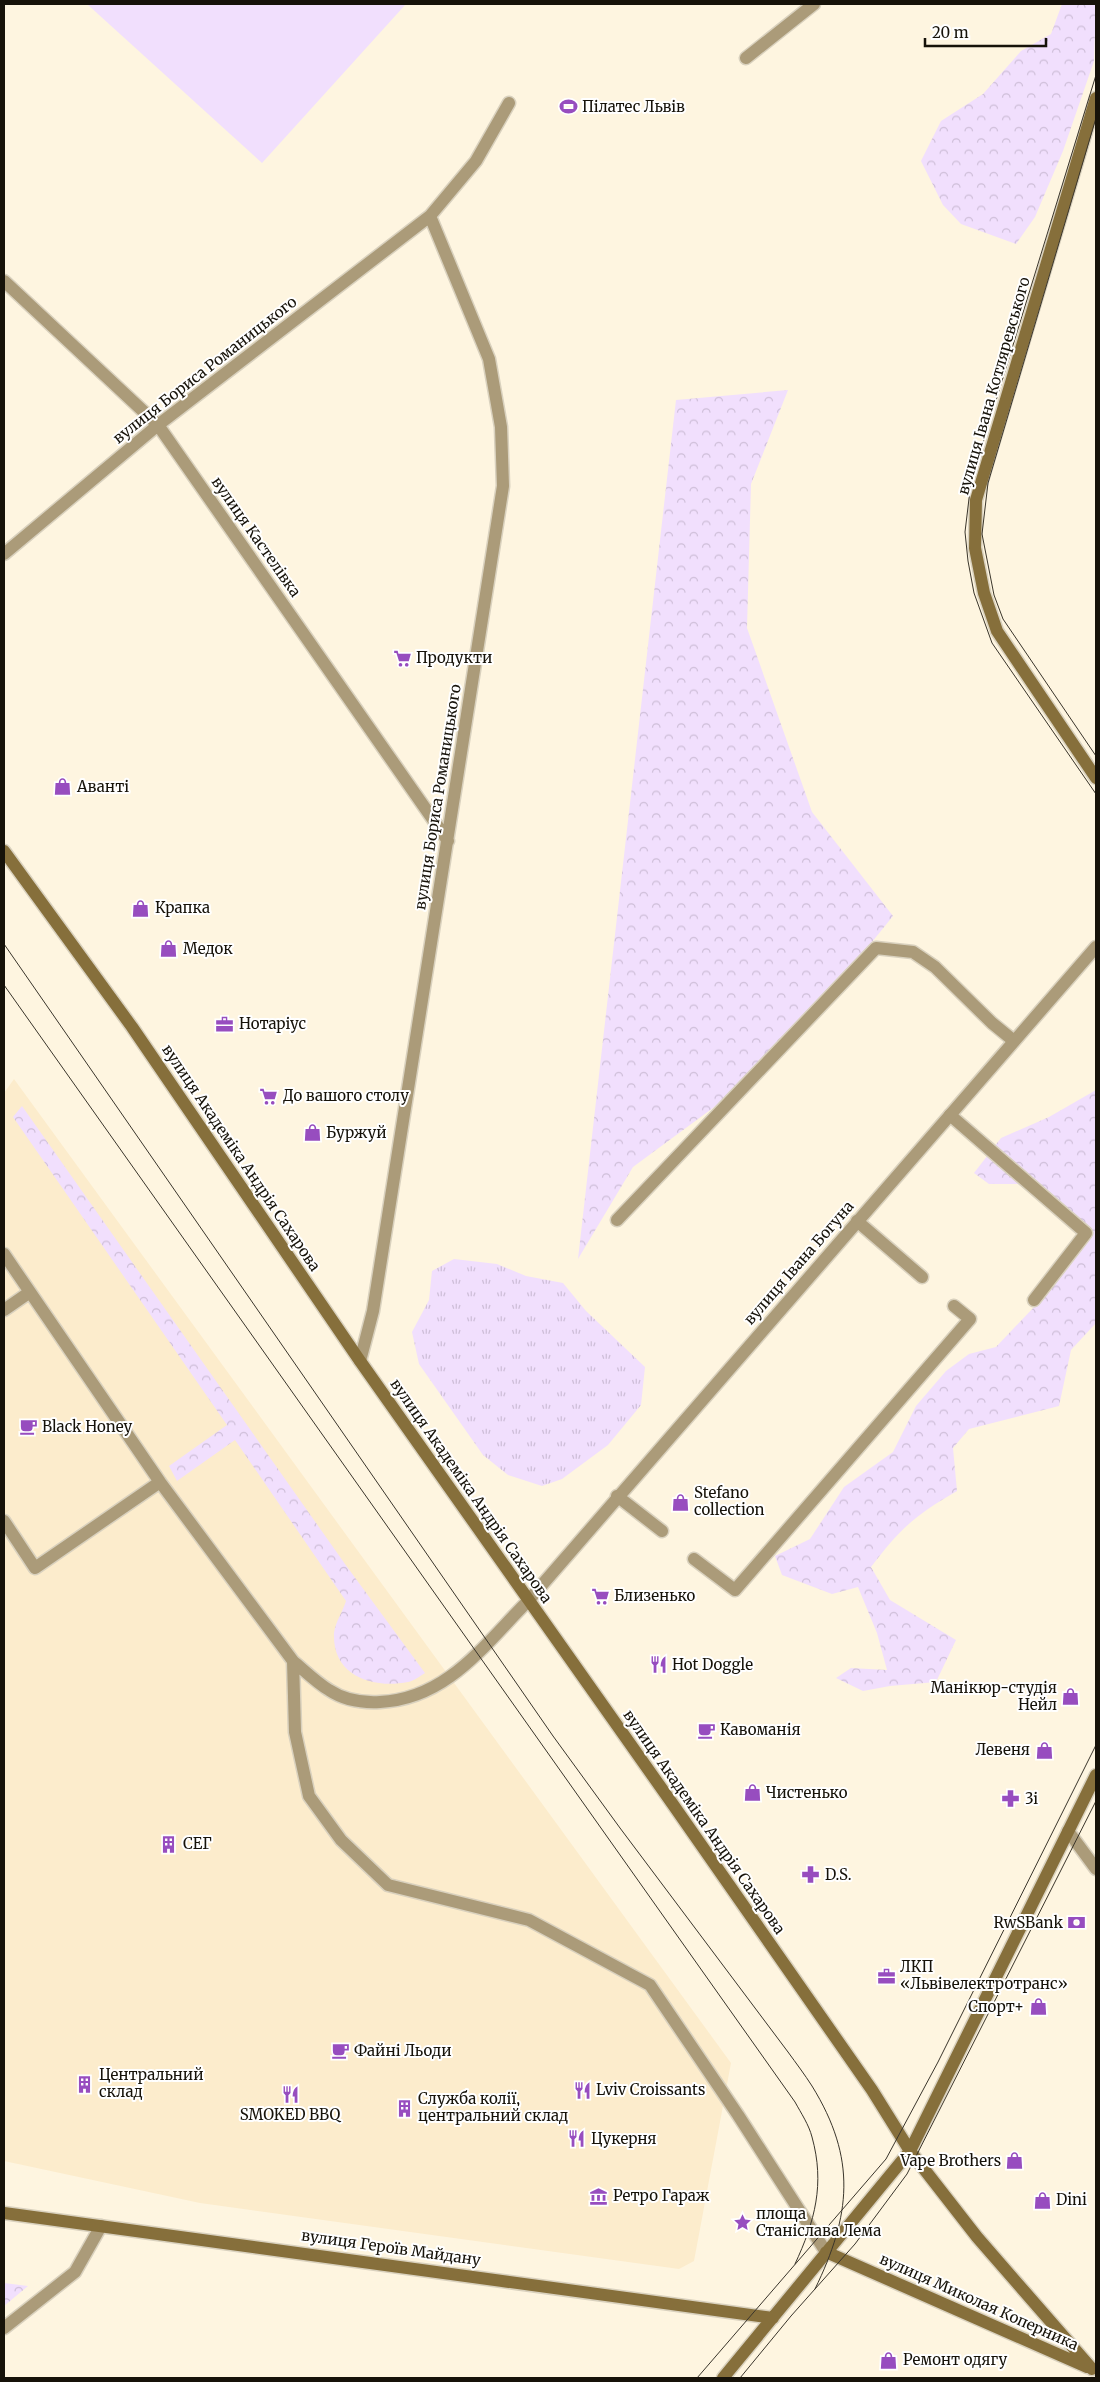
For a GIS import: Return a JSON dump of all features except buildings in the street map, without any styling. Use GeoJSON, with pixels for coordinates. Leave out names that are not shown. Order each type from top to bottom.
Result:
{"type":"FeatureCollection","features":[{"type":"Feature","properties":{"kind":"main road","name":"вулиця Івана Котляревського"},"geometry":{"type":"LineString","coordinates":[[1096,98],[976,500],[975,548],[984,593],[997,630],[1096,778]]}},
{"type":"Feature","properties":{"kind":"main road","name":"вулиця Академіка Андрія Сахарова"},"geometry":{"type":"LineString","coordinates":[[4,851],[132,1028],[360,1362],[680,1814],[872,2090],[910,2151]]}},
{"type":"Feature","properties":{"kind":"main road"},"geometry":{"type":"LineString","coordinates":[[723,2378],[910,2151],[1096,1774]]}},
{"type":"Feature","properties":{"kind":"main road","name":"вулиця Миколая Коперника"},"geometry":{"type":"LineString","coordinates":[[910,2151],[977,2237],[1094,2370]]}},
{"type":"Feature","properties":{"kind":"main road","name":"вулиця Героїв Майдану"},"geometry":{"type":"LineString","coordinates":[[4,2213],[773,2318]]}},
{"type":"Feature","properties":{"kind":"main road","name":"вулиця Миколая Коперника"},"geometry":{"type":"LineString","coordinates":[[826,2252],[1094,2370]]}},
{"type":"Feature","properties":{"kind":"street"},"geometry":{"type":"LineString","coordinates":[[746,58],[814,4]]}},
{"type":"Feature","properties":{"kind":"street","name":"вулиця Бориса Романицького"},"geometry":{"type":"LineString","coordinates":[[4,554],[158,425],[430,216],[476,162],[509,103]]}},
{"type":"Feature","properties":{"kind":"street","name":"вулиця Бориса Романицького"},"geometry":{"type":"LineString","coordinates":[[360,1362],[373,1311],[503,486],[501,427],[489,360],[430,216]]}},
{"type":"Feature","properties":{"kind":"street","name":"вулиця Кастелівка"},"geometry":{"type":"LineString","coordinates":[[4,281],[158,425],[448,841]]}},
{"type":"Feature","properties":{"kind":"street","name":"вулиця Івана Богуна"},"geometry":{"type":"LineString","coordinates":[[4,1254],[160,1482],[293,1661],[329,1690],[345,1698],[363,1702],[409,1699],[426,1693],[459,1671],[528,1601],[617,1496],[1096,947]]}},
{"type":"Feature","properties":{"kind":"street"},"geometry":{"type":"LineString","coordinates":[[617,1220],[876,948],[913,952],[936,967],[992,1023],[1014,1041]]}},
{"type":"Feature","properties":{"kind":"street"},"geometry":{"type":"LineString","coordinates":[[950,1115],[1086,1233],[1034,1300]]}},
{"type":"Feature","properties":{"kind":"street"},"geometry":{"type":"LineString","coordinates":[[857,1221],[922,1277]]}},
{"type":"Feature","properties":{"kind":"street"},"geometry":{"type":"LineString","coordinates":[[4,1310],[30,1292]]}},
{"type":"Feature","properties":{"kind":"street"},"geometry":{"type":"LineString","coordinates":[[694,1559],[734,1590],[970,1319],[954,1306]]}},
{"type":"Feature","properties":{"kind":"street"},"geometry":{"type":"LineString","coordinates":[[4,1521],[35,1568],[160,1482]]}},
{"type":"Feature","properties":{"kind":"street"},"geometry":{"type":"LineString","coordinates":[[617,1496],[662,1531]]}},
{"type":"Feature","properties":{"kind":"street"},"geometry":{"type":"LineString","coordinates":[[293,1661],[295,1732],[309,1796],[341,1840],[388,1885],[529,1920],[650,1984],[738,2115],[826,2252]]}},
{"type":"Feature","properties":{"kind":"street"},"geometry":{"type":"LineString","coordinates":[[1068,1831],[1096,1869]]}},
{"type":"Feature","properties":{"kind":"street"},"geometry":{"type":"LineString","coordinates":[[4,2328],[75,2272],[101,2226]]}},
{"type":"Feature","properties":{"kind":"shaded area"},"geometry":{"type":"Polygon","coordinates":[[[14,1079],[731,2063],[694,2261],[679,2269],[200,2203],[4,2161],[4,1093],[14,1079]]]}},
{"type":"Feature","properties":{"kind":"green space"},"geometry":{"type":"Polygon","coordinates":[[[87,4],[406,4],[262,163],[87,4]]]}},
{"type":"Feature","properties":{"kind":"green space"},"geometry":{"type":"Polygon","coordinates":[[[1062,4],[1096,4],[1094,61],[1063,151],[1035,217],[1016,244],[961,224],[943,205],[921,161],[941,121],[983,94],[1021,51],[1051,34],[1062,4]]]}},
{"type":"Feature","properties":{"kind":"green space"},"geometry":{"type":"Polygon","coordinates":[[[788,390],[751,484],[747,628],[812,812],[893,916],[775,1062],[633,1167],[578,1259],[676,400],[788,390]]]}},
{"type":"Feature","properties":{"kind":"green space"},"geometry":{"type":"Polygon","coordinates":[[[1096,1090],[1096,1323],[1071,1350],[1059,1406],[969,1429],[953,1448],[957,1491],[909,1524],[891,1542],[871,1567],[890,1600],[956,1640],[936,1682],[890,1686],[863,1691],[836,1678],[851,1668],[887,1670],[877,1633],[858,1587],[832,1594],[782,1575],[775,1556],[810,1539],[844,1487],[893,1452],[916,1406],[946,1371],[969,1354],[996,1347],[1054,1286],[1079,1233],[1067,1219],[1018,1184],[989,1184],[974,1173],[1001,1138],[1049,1117],[1096,1090]]]}},
{"type":"Feature","properties":{"kind":"green space"},"geometry":{"type":"Polygon","coordinates":[[[22,1106],[345,1564],[425,1673],[415,1680],[395,1684],[369,1681],[347,1669],[340,1660],[335,1648],[334,1633],[346,1601],[235,1440],[177,1481],[169,1466],[227,1425],[13,1117],[22,1106]]]}},
{"type":"Feature","properties":{"kind":"green space"},"geometry":{"type":"Polygon","coordinates":[[[454,1259],[497,1264],[526,1276],[563,1283],[586,1311],[645,1367],[641,1405],[608,1445],[562,1479],[542,1486],[508,1475],[483,1455],[419,1364],[412,1332],[429,1300],[432,1271],[454,1259]]]}},
{"type":"Feature","properties":{"kind":"green space"},"geometry":{"type":"Polygon","coordinates":[[[4,2283],[28,2286],[4,2306],[4,2283]]]}},
{"type":"Feature","properties":{"kind":"tram line"},"geometry":{"type":"LineString","coordinates":[[1096,75],[971,482],[965,532],[974,593],[992,643],[1096,794]]}},
{"type":"Feature","properties":{"kind":"tram line"},"geometry":{"type":"LineString","coordinates":[[1096,118],[988,483],[982,534],[994,595],[1003,619],[1096,756]]}},
{"type":"Feature","properties":{"kind":"tram line"},"geometry":{"type":"LineString","coordinates":[[4,944],[553,1736],[812,2086],[827,2113],[837,2138],[844,2187],[842,2211],[836,2236],[815,2289]]}},
{"type":"Feature","properties":{"kind":"tram line"},"geometry":{"type":"LineString","coordinates":[[4,985],[795,2102],[811,2133],[818,2171],[818,2186],[813,2217],[795,2264]]}},
{"type":"Feature","properties":{"kind":"tram line"},"geometry":{"type":"LineString","coordinates":[[697,2378],[886,2159],[938,2062],[1096,1745]]}},
{"type":"Feature","properties":{"kind":"tram line"},"geometry":{"type":"LineString","coordinates":[[740,2378],[791,2316],[855,2244],[907,2174],[1096,1801]]}},
{"type":"Feature","properties":{"kind":"place","name":"Пілатес Львів"},"geometry":{"type":"Point","coordinates":[568,107]}},
{"type":"Feature","properties":{"kind":"place","name":"Продукти"},"geometry":{"type":"Point","coordinates":[402,658]}},
{"type":"Feature","properties":{"kind":"place","name":"Аванті"},"geometry":{"type":"Point","coordinates":[63,787]}},
{"type":"Feature","properties":{"kind":"place","name":"Крапка"},"geometry":{"type":"Point","coordinates":[141,908]}},
{"type":"Feature","properties":{"kind":"place","name":"Медок"},"geometry":{"type":"Point","coordinates":[169,949]}},
{"type":"Feature","properties":{"kind":"place","name":"Нотаріус"},"geometry":{"type":"Point","coordinates":[225,1024]}},
{"type":"Feature","properties":{"kind":"place","name":"До вашого столу"},"geometry":{"type":"Point","coordinates":[269,1096]}},
{"type":"Feature","properties":{"kind":"place","name":"Буржуй"},"geometry":{"type":"Point","coordinates":[312,1133]}},
{"type":"Feature","properties":{"kind":"place","name":"Black Honey"},"geometry":{"type":"Point","coordinates":[28,1427]}},
{"type":"Feature","properties":{"kind":"place","name":"Stefano collection"},"geometry":{"type":"Point","coordinates":[680,1502]}},
{"type":"Feature","properties":{"kind":"place","name":"Близенько"},"geometry":{"type":"Point","coordinates":[600,1596]}},
{"type":"Feature","properties":{"kind":"place","name":"Hot Doggle"},"geometry":{"type":"Point","coordinates":[658,1665]}},
{"type":"Feature","properties":{"kind":"place","name":"Манікюр-студія Нейл"},"geometry":{"type":"Point","coordinates":[1071,1697]}},
{"type":"Feature","properties":{"kind":"place","name":"Кавоманія"},"geometry":{"type":"Point","coordinates":[706,1730]}},
{"type":"Feature","properties":{"kind":"place","name":"Левеня"},"geometry":{"type":"Point","coordinates":[1044,1750]}},
{"type":"Feature","properties":{"kind":"place","name":"Чистенько"},"geometry":{"type":"Point","coordinates":[752,1793]}},
{"type":"Feature","properties":{"kind":"place","name":"3і"},"geometry":{"type":"Point","coordinates":[1011,1799]}},
{"type":"Feature","properties":{"kind":"place","name":"СЕГ"},"geometry":{"type":"Point","coordinates":[169,1844]}},
{"type":"Feature","properties":{"kind":"place","name":"D.S."},"geometry":{"type":"Point","coordinates":[811,1875]}},
{"type":"Feature","properties":{"kind":"place","name":"RwSBank"},"geometry":{"type":"Point","coordinates":[1077,1923]}},
{"type":"Feature","properties":{"kind":"place","name":"ЛКП «Львівелектротранс»"},"geometry":{"type":"Point","coordinates":[886,1976]}},
{"type":"Feature","properties":{"kind":"place","name":"Спорт+"},"geometry":{"type":"Point","coordinates":[1038,2007]}},
{"type":"Feature","properties":{"kind":"place","name":"Файні Льоди"},"geometry":{"type":"Point","coordinates":[340,2051]}},
{"type":"Feature","properties":{"kind":"place","name":"Центральний склад"},"geometry":{"type":"Point","coordinates":[85,2084]}},
{"type":"Feature","properties":{"kind":"place","name":"Lviv Croissants"},"geometry":{"type":"Point","coordinates":[582,2090]}},
{"type":"Feature","properties":{"kind":"place","name":"SMOKED BBQ"},"geometry":{"type":"Point","coordinates":[290,2094]}},
{"type":"Feature","properties":{"kind":"place","name":"Служба колії, центральний склад"},"geometry":{"type":"Point","coordinates":[404,2108]}},
{"type":"Feature","properties":{"kind":"place","name":"Цукерня"},"geometry":{"type":"Point","coordinates":[577,2139]}},
{"type":"Feature","properties":{"kind":"place","name":"Vape Brothers"},"geometry":{"type":"Point","coordinates":[1015,2161]}},
{"type":"Feature","properties":{"kind":"place","name":"Ретро Гараж"},"geometry":{"type":"Point","coordinates":[599,2196]}},
{"type":"Feature","properties":{"kind":"place","name":"Dini"},"geometry":{"type":"Point","coordinates":[1042,2200]}},
{"type":"Feature","properties":{"kind":"place","name":"площа Станіслава Лема"},"geometry":{"type":"Point","coordinates":[742,2223]}},
{"type":"Feature","properties":{"kind":"place","name":"Ремонт одягу"},"geometry":{"type":"Point","coordinates":[889,2360]}}]}
